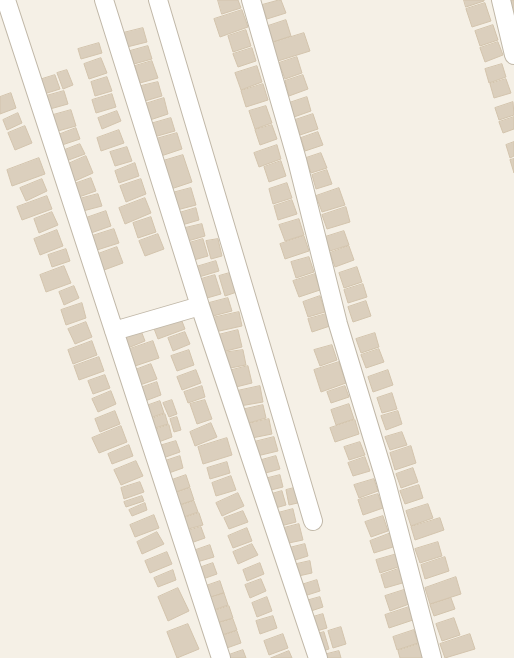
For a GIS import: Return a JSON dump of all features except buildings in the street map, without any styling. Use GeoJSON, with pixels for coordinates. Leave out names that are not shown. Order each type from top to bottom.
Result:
{"type":"FeatureCollection","features":[{"type":"Feature","properties":{"kind":"street"},"geometry":{"type":"LineString","coordinates":[[6,0],[221,658]]}},
{"type":"Feature","properties":{"kind":"street"},"geometry":{"type":"LineString","coordinates":[[104,0],[200,306],[318,658]]}},
{"type":"Feature","properties":{"kind":"street"},"geometry":{"type":"LineString","coordinates":[[158,0],[313,521]]}},
{"type":"Feature","properties":{"kind":"street"},"geometry":{"type":"LineString","coordinates":[[251,0],[296,160],[338,324],[386,482],[432,658]]}},
{"type":"Feature","properties":{"kind":"street"},"geometry":{"type":"LineString","coordinates":[[501,0],[514,55]]}},
{"type":"Feature","properties":{"kind":"street"},"geometry":{"type":"LineString","coordinates":[[114,331],[200,306]]}}]}
